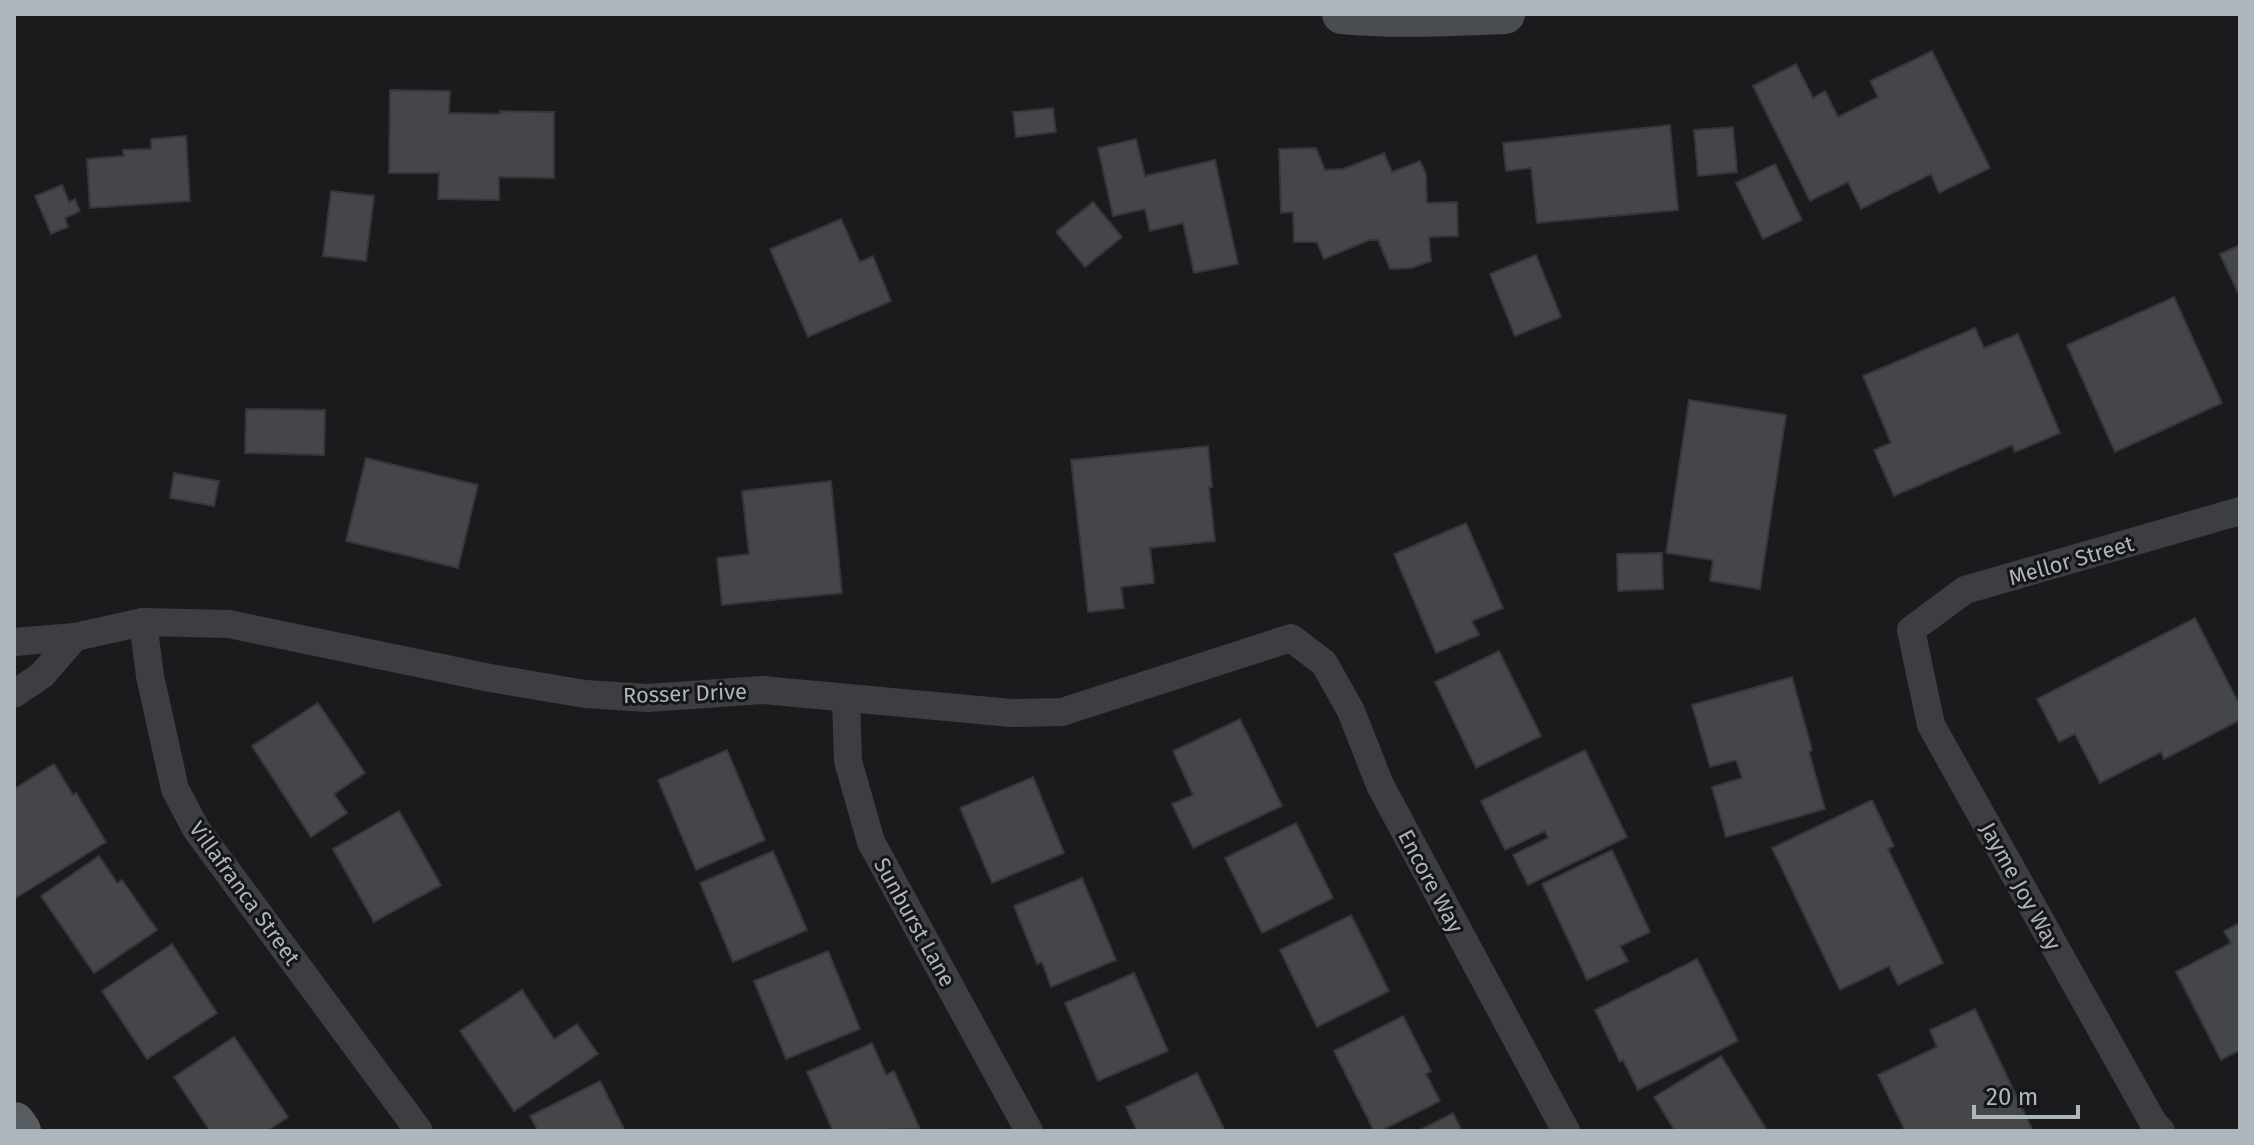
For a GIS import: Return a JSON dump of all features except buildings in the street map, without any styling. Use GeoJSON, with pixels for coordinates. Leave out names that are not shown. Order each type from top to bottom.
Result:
{"type":"FeatureCollection","features":[{"type":"Feature","properties":{"kind":"main road"},"geometry":{"type":"LineString","coordinates":[[14,1124],[19,1131]]}},
{"type":"Feature","properties":{"kind":"street"},"geometry":{"type":"LineString","coordinates":[[1342,14],[1376,17],[1505,14]]}},
{"type":"Feature","properties":{"kind":"street","name":"Mellor Street"},"geometry":{"type":"LineString","coordinates":[[1911,630],[1965,590],[2240,511]]}},
{"type":"Feature","properties":{"kind":"street","name":"Rosser Drive"},"geometry":{"type":"LineString","coordinates":[[14,642],[75,637],[143,622],[229,624],[490,678],[585,694],[648,698],[762,690],[1011,713],[1062,712],[1291,638]]}},
{"type":"Feature","properties":{"kind":"street","name":"Villafranca Street"},"geometry":{"type":"LineString","coordinates":[[143,622],[150,676],[175,789],[196,829],[419,1131]]}},
{"type":"Feature","properties":{"kind":"street","name":"Jayme Joy Way"},"geometry":{"type":"LineString","coordinates":[[1911,630],[1931,725],[2146,1110],[2161,1131]]}},
{"type":"Feature","properties":{"kind":"street"},"geometry":{"type":"LineString","coordinates":[[14,694],[42,675],[75,637]]}},
{"type":"Feature","properties":{"kind":"street","name":"Encore Way"},"geometry":{"type":"LineString","coordinates":[[1291,638],[1324,663],[1351,711],[1380,785],[1566,1131]]}},
{"type":"Feature","properties":{"kind":"street","name":"Sunburst Lane"},"geometry":{"type":"LineString","coordinates":[[846,698],[848,761],[871,842],[1029,1131]]}}]}
